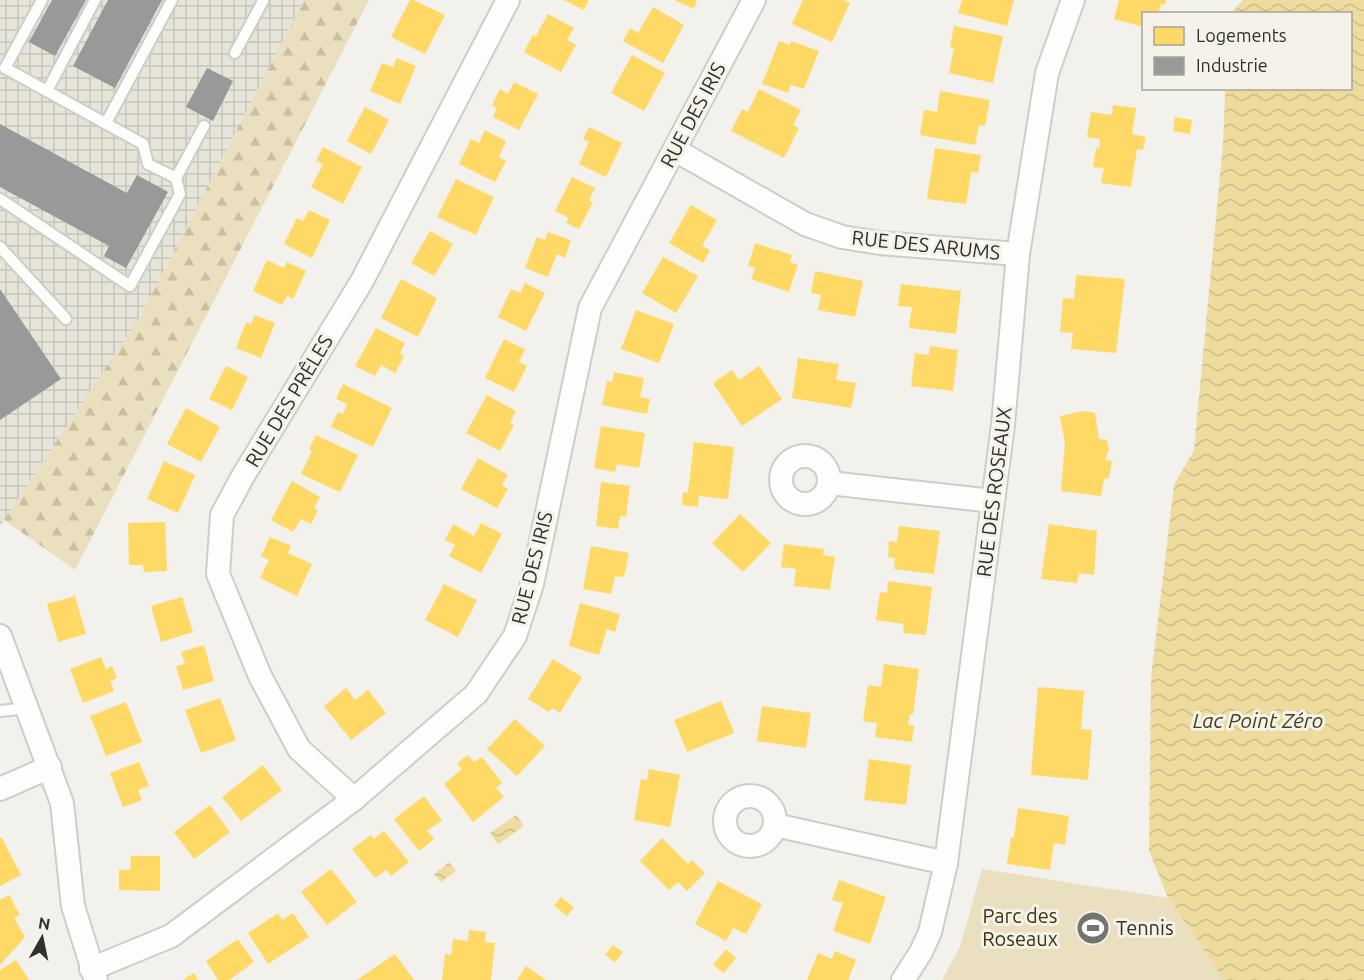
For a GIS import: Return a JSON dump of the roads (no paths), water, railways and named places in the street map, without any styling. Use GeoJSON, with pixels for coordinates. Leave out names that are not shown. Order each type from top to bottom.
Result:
{"type":"FeatureCollection","features":[{"type":"Feature","properties":{"kind":"street","name":"RUE DES PRÊLES"},"geometry":{"type":"LineString","coordinates":[[354,799],[299,749],[260,676],[218,574],[222,515],[243,476],[362,281],[508,0]]}},
{"type":"Feature","properties":{"kind":"street","name":"RUE DES IRIS"},"geometry":{"type":"LineString","coordinates":[[93,974],[171,936],[354,799],[476,694],[515,636],[532,584],[590,308],[754,0]]}},
{"type":"Feature","properties":{"kind":"street","name":"RUE DES ROSEAUX"},"geometry":{"type":"LineString","coordinates":[[903,980],[921,952],[930,932],[946,863],[1003,425],[1018,254],[1047,74],[1073,0]]}},
{"type":"Feature","properties":{"kind":"street","name":"RUE DES ARUMS"},"geometry":{"type":"LineString","coordinates":[[675,150],[805,224],[842,237],[879,243],[1018,254]]}},
{"type":"Feature","properties":{"kind":"street"},"geometry":{"type":"LineString","coordinates":[[829,483],[993,501]]}},
{"type":"Feature","properties":{"kind":"street"},"geometry":{"type":"LineString","coordinates":[[2,649],[28,708],[62,803],[73,906],[93,974]]}},
{"type":"Feature","properties":{"kind":"street"},"geometry":{"type":"LineString","coordinates":[[0,789],[50,767]]}},
{"type":"Feature","properties":{"kind":"street"},"geometry":{"type":"LineString","coordinates":[[775,825],[946,863]]}},
{"type":"Feature","properties":{"kind":"lane"},"geometry":{"type":"LineString","coordinates":[[42,0],[2,69],[143,144],[148,164],[176,178]]}},
{"type":"Feature","properties":{"kind":"lane"},"geometry":{"type":"LineString","coordinates":[[47,91],[95,0]]}},
{"type":"Feature","properties":{"kind":"lane"},"geometry":{"type":"LineString","coordinates":[[106,123],[172,0]]}},
{"type":"Feature","properties":{"kind":"lane"},"geometry":{"type":"LineString","coordinates":[[235,53],[262,0]]}},
{"type":"Feature","properties":{"kind":"lane"},"geometry":{"type":"LineString","coordinates":[[0,199],[130,286],[180,194],[176,178],[204,126]]}},
{"type":"Feature","properties":{"kind":"lane"},"geometry":{"type":"LineString","coordinates":[[0,247],[66,320]]}},
{"type":"Feature","properties":{"kind":"lane"},"geometry":{"type":"LineString","coordinates":[[0,711],[28,708]]}},
{"type":"Feature","properties":{"kind":"water","name":"Lac Point Zéro"},"geometry":{"type":"Polygon","coordinates":[[[1243,0],[1364,0],[1364,980],[1224,980],[1168,898],[1149,851],[1151,678],[1174,485],[1194,450],[1223,144],[1224,90],[1352,90],[1352,12],[1232,12],[1243,0]]]}},
{"type":"Feature","properties":{"kind":"water"},"geometry":{"type":"Polygon","coordinates":[[[516,815],[524,826],[498,844],[490,833],[516,815]]]}},
{"type":"Feature","properties":{"kind":"water"},"geometry":{"type":"Polygon","coordinates":[[[449,862],[456,871],[441,882],[434,874],[449,862]]]}},
{"type":"Feature","properties":{"kind":"place","name":"Tennis"},"geometry":{"type":"Point","coordinates":[1093,928]}},
{"type":"Feature","properties":{"kind":"park label","name":"Parc des Roseaux"},"geometry":{"type":"Point","coordinates":[1020,928]}}]}
